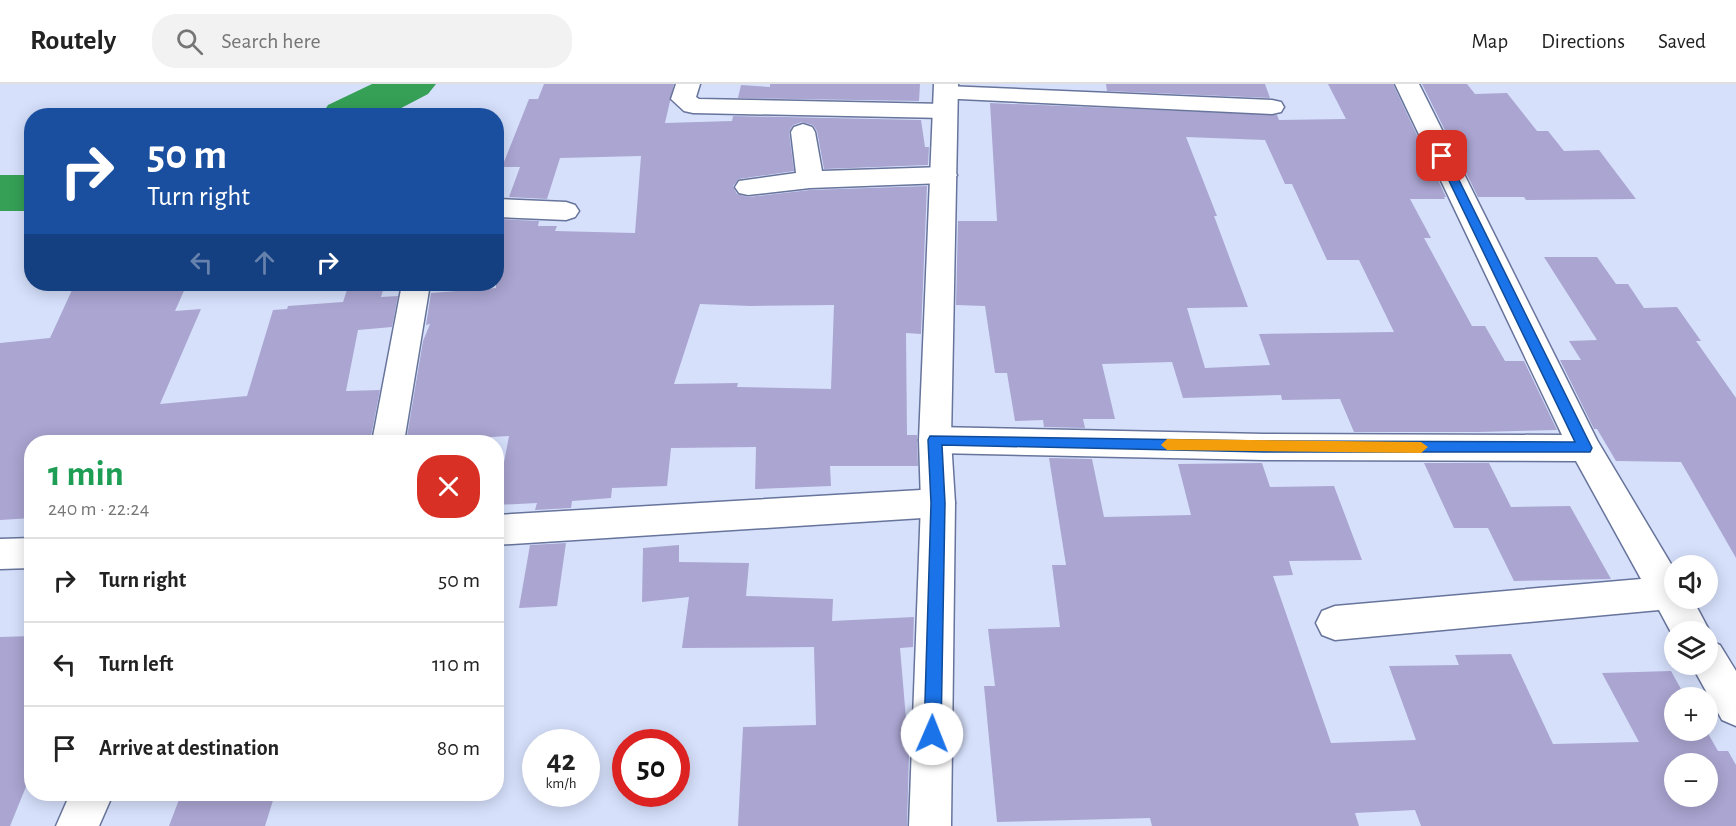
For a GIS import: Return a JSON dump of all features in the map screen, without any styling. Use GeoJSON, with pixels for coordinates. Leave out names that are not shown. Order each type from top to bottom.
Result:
{"type":"FeatureCollection","features":[{"type":"Feature","properties":{"kind":"street"},"geometry":{"type":"LineString","coordinates":[[688,84],[683,99],[693,106],[946,96],[1272,107]]}},
{"type":"Feature","properties":{"kind":"street"},"geometry":{"type":"LineString","coordinates":[[1407,84],[1585,448],[1664,586]]}},
{"type":"Feature","properties":{"kind":"street"},"geometry":{"type":"LineString","coordinates":[[930,826],[938,503],[935,440],[946,96]]}},
{"type":"Feature","properties":{"kind":"street"},"geometry":{"type":"LineString","coordinates":[[803,132],[810,180]]}},
{"type":"Feature","properties":{"kind":"street"},"geometry":{"type":"LineString","coordinates":[[748,187],[810,180],[944,175]]}},
{"type":"Feature","properties":{"kind":"street"},"geometry":{"type":"LineString","coordinates":[[504,208],[566,211]]}},
{"type":"Feature","properties":{"kind":"street"},"geometry":{"type":"LineString","coordinates":[[389,435],[415,291]]}},
{"type":"Feature","properties":{"kind":"street"},"geometry":{"type":"LineString","coordinates":[[935,440],[1264,447],[1585,448]]}},
{"type":"Feature","properties":{"kind":"street"},"geometry":{"type":"LineString","coordinates":[[504,530],[938,503]]}},
{"type":"Feature","properties":{"kind":"street"},"geometry":{"type":"LineString","coordinates":[[0,554],[24,553]]}},
{"type":"Feature","properties":{"kind":"street"},"geometry":{"type":"LineString","coordinates":[[1335,622],[1664,593]]}},
{"type":"Feature","properties":{"kind":"street"},"geometry":{"type":"LineString","coordinates":[[1717,675],[1736,707]]}},
{"type":"Feature","properties":{"kind":"street"},"geometry":{"type":"LineString","coordinates":[[77,826],[89,801]]}},
{"type":"Feature","properties":{"kind":"building"},"geometry":{"type":"Polygon","coordinates":[[[544,84],[674,84],[665,123],[732,121],[733,116],[921,120],[925,147],[929,147],[928,165],[824,169],[817,131],[813,125],[802,122],[793,125],[789,132],[794,171],[739,179],[733,186],[737,194],[748,197],[810,190],[927,186],[921,334],[906,333],[907,435],[917,435],[918,466],[830,466],[831,486],[755,489],[756,447],[671,448],[667,486],[612,488],[611,498],[572,501],[571,508],[535,510],[537,503],[504,505],[504,463],[509,436],[407,435],[423,341],[430,324],[426,325],[431,293],[504,291],[504,219],[539,221],[538,226],[557,226],[555,231],[635,233],[641,156],[560,158],[547,199],[509,197],[520,167],[504,167],[504,162],[529,99],[538,99],[544,84]],[[700,304],[674,384],[738,383],[737,387],[831,389],[834,305],[700,304]]]}},
{"type":"Feature","properties":{"kind":"building"},"geometry":{"type":"Polygon","coordinates":[[[770,84],[920,84],[919,101],[738,98],[741,85],[770,87],[770,84]]]}},
{"type":"Feature","properties":{"kind":"building"},"geometry":{"type":"Polygon","coordinates":[[[1106,84],[1265,84],[1270,98],[1107,91],[1106,84]]]}},
{"type":"Feature","properties":{"kind":"building"},"geometry":{"type":"Polygon","coordinates":[[[1328,84],[1393,84],[1446,197],[1445,199],[1410,199],[1431,238],[1424,238],[1472,326],[1485,326],[1505,361],[1524,361],[1557,430],[1354,432],[1340,399],[1282,400],[1281,395],[1183,398],[1172,362],[1102,364],[1115,419],[1083,419],[1085,428],[1044,427],[1043,420],[1015,421],[1007,373],[995,373],[985,306],[956,305],[958,221],[997,221],[990,103],[1277,115],[1279,120],[1346,119],[1328,84]],[[1186,137],[1217,216],[1214,216],[1248,307],[1187,308],[1205,368],[1270,365],[1259,334],[1394,332],[1359,260],[1327,260],[1292,184],[1285,184],[1265,140],[1186,137]]]}},
{"type":"Feature","properties":{"kind":"building"},"geometry":{"type":"Polygon","coordinates":[[[1422,84],[1467,84],[1475,94],[1507,93],[1537,131],[1548,131],[1564,151],[1599,150],[1636,199],[1526,200],[1524,197],[1478,197],[1422,84]]]}},
{"type":"Feature","properties":{"kind":"building"},"geometry":{"type":"Polygon","coordinates":[[[1544,257],[1597,257],[1616,284],[1628,284],[1644,308],[1677,307],[1701,341],[1696,341],[1736,398],[1736,558],[1681,462],[1616,461],[1597,429],[1594,429],[1560,360],[1581,360],[1569,341],[1597,340],[1544,257]]]}},
{"type":"Feature","properties":{"kind":"building"},"geometry":{"type":"Polygon","coordinates":[[[72,291],[184,291],[175,311],[201,309],[160,404],[247,396],[273,310],[287,309],[288,306],[343,302],[347,291],[383,291],[381,297],[398,296],[392,327],[358,330],[346,391],[380,390],[371,435],[24,435],[24,518],[0,520],[0,343],[50,338],[72,291]]]}},
{"type":"Feature","properties":{"kind":"building"},"geometry":{"type":"Polygon","coordinates":[[[1049,458],[1092,459],[1104,517],[1191,515],[1178,464],[1262,463],[1270,487],[1334,486],[1362,560],[1289,561],[1293,575],[1273,576],[1331,743],[1416,740],[1389,666],[1459,665],[1455,655],[1511,654],[1553,744],[1639,742],[1602,673],[1664,671],[1664,675],[1673,675],[1680,687],[1664,687],[1664,741],[1712,741],[1718,751],[1728,751],[1736,765],[1736,826],[1421,826],[1415,810],[1355,813],[1359,826],[1152,826],[1150,818],[997,822],[984,686],[995,686],[988,629],[1060,627],[1052,565],[1066,565],[1049,458]]]}},
{"type":"Feature","properties":{"kind":"building"},"geometry":{"type":"Polygon","coordinates":[[[1424,463],[1489,463],[1511,507],[1570,506],[1611,579],[1514,581],[1488,528],[1454,528],[1424,463]]]}},
{"type":"Feature","properties":{"kind":"building"},"geometry":{"type":"Polygon","coordinates":[[[566,543],[557,606],[519,608],[530,545],[566,543]]]}},
{"type":"Feature","properties":{"kind":"building"},"geometry":{"type":"Polygon","coordinates":[[[679,545],[679,562],[749,563],[746,596],[833,599],[832,621],[914,617],[913,647],[900,648],[909,754],[907,826],[738,826],[743,727],[816,725],[814,647],[682,648],[689,597],[642,602],[643,548],[679,545]]]}},
{"type":"Feature","properties":{"kind":"building"},"geometry":{"type":"Polygon","coordinates":[[[24,636],[24,792],[10,826],[0,826],[0,637],[24,636]]]}},
{"type":"Feature","properties":{"kind":"building"},"geometry":{"type":"Polygon","coordinates":[[[178,801],[273,801],[265,826],[169,826],[178,801]]]}},
{"type":"Feature","properties":{"kind":"waterway"},"geometry":{"type":"LineString","coordinates":[[362,108],[411,84]]}},
{"type":"Feature","properties":{"kind":"waterway"},"geometry":{"type":"LineString","coordinates":[[0,193],[24,193]]}},
{"type":"Feature","properties":{"kind":"slow traffic"},"geometry":{"type":"LineString","coordinates":[[1167,445],[1421,447]]}},
{"type":"Feature","properties":{"kind":"route"},"geometry":{"type":"LineString","coordinates":[[932,734],[938,503],[935,440],[1264,447],[1585,448],[1442,156]]}}]}
